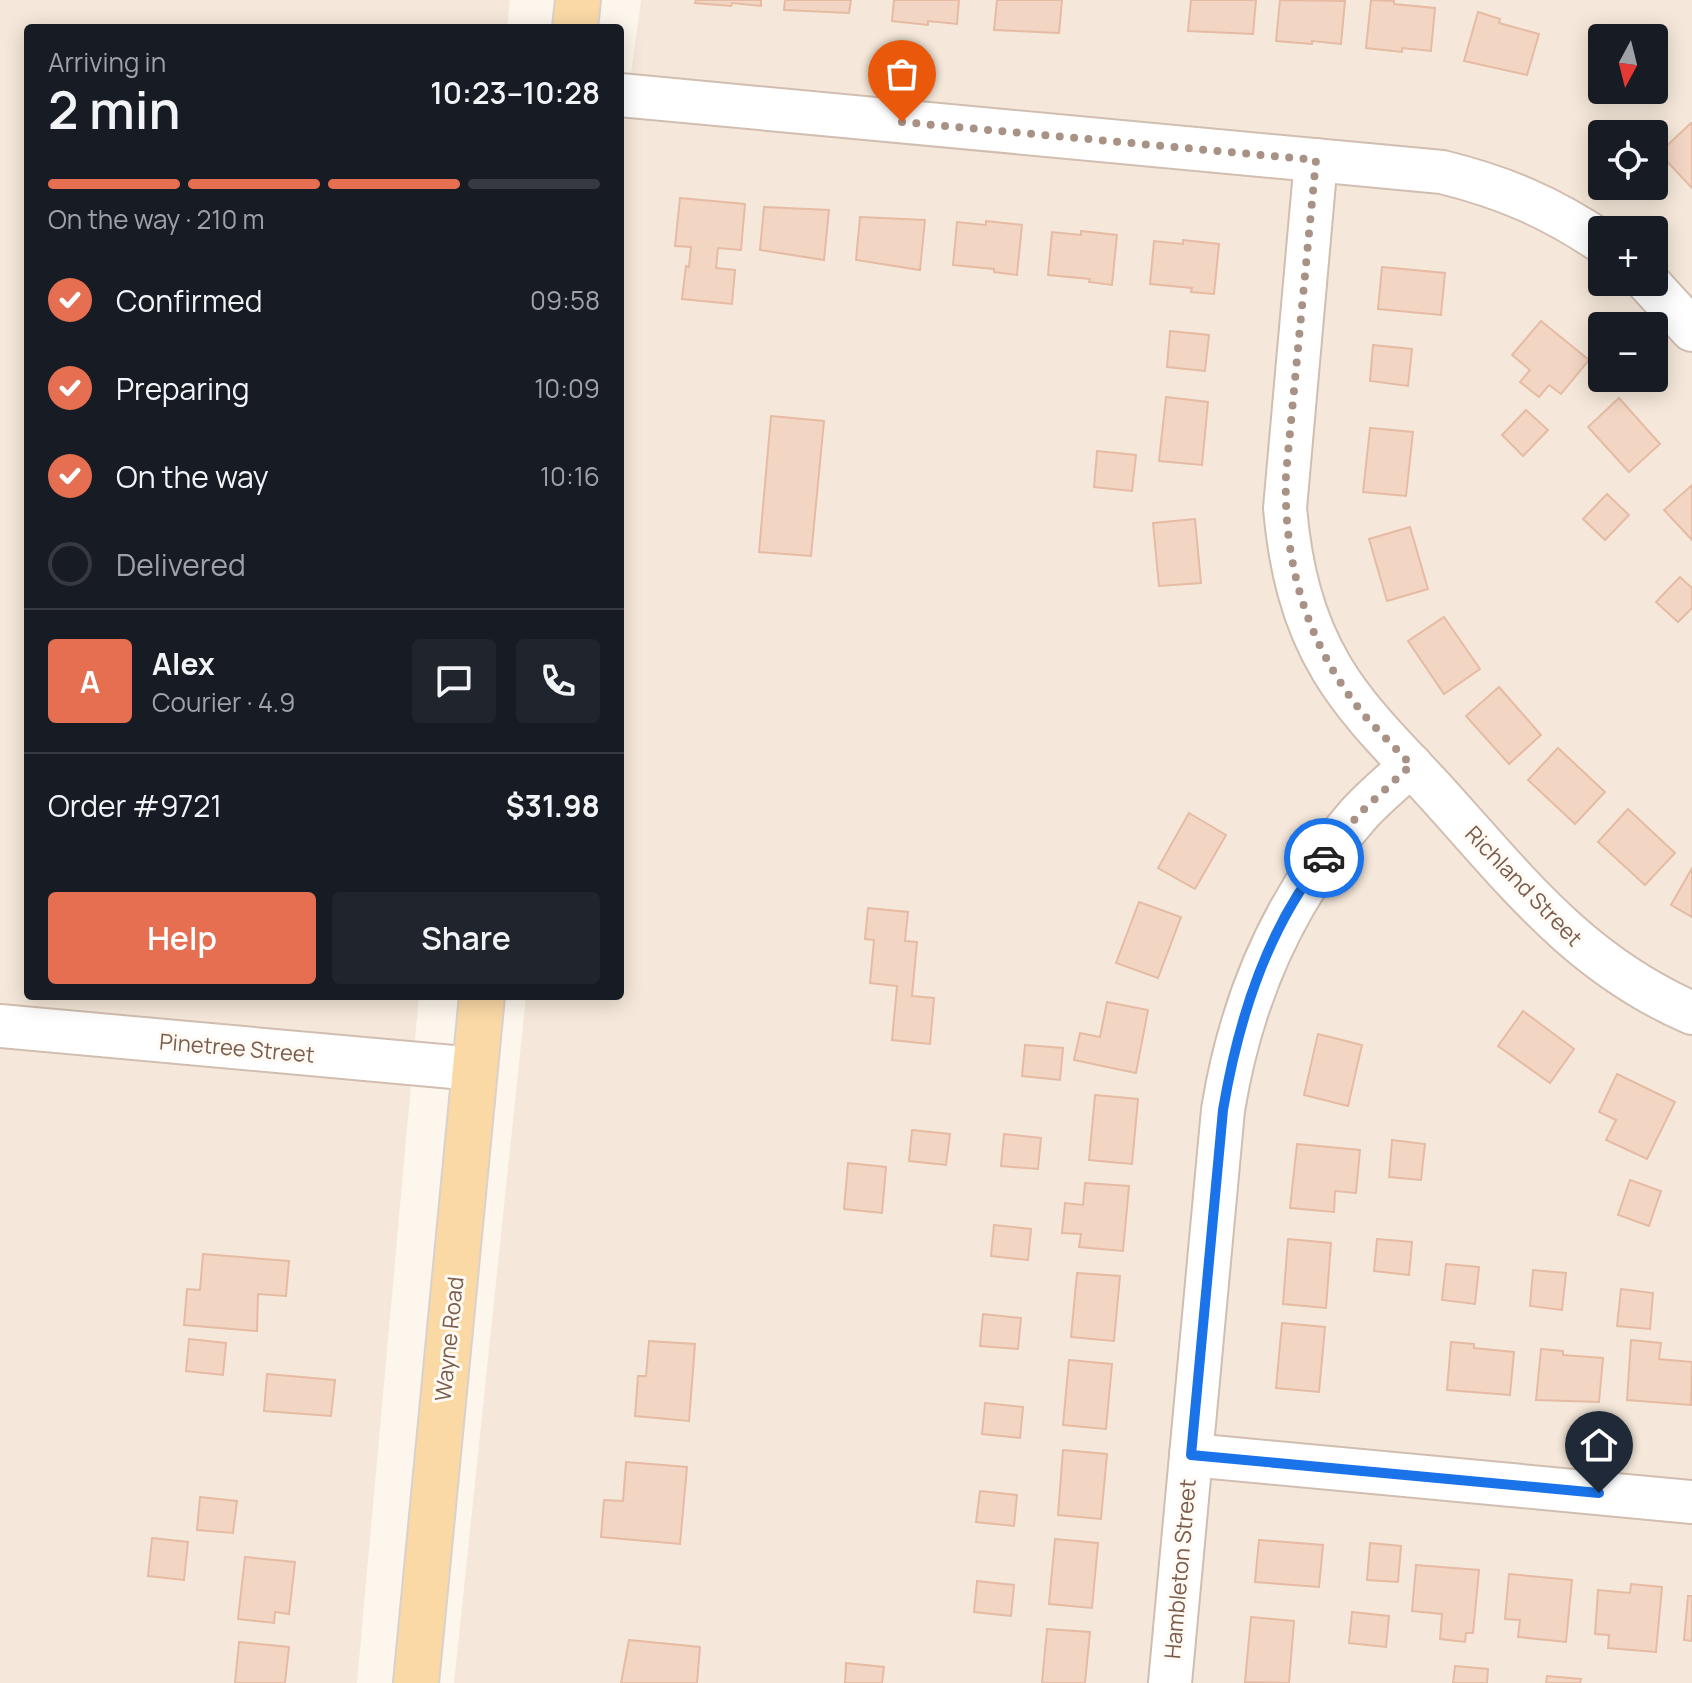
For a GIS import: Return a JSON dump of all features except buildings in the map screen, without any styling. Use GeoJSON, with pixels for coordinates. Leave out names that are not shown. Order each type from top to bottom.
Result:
{"type":"FeatureCollection","features":[{"type":"Feature","properties":{"kind":"main road"},"geometry":{"type":"LineString","coordinates":[[575,24],[578,0]]}},
{"type":"Feature","properties":{"kind":"main road","name":"Wayne Road"},"geometry":{"type":"LineString","coordinates":[[416,1683],[482,1000]]}},
{"type":"Feature","properties":{"kind":"street"},"geometry":{"type":"LineString","coordinates":[[624,95],[1417,168],[1490,184],[1524,197],[1588,233]]}},
{"type":"Feature","properties":{"kind":"street"},"geometry":{"type":"LineString","coordinates":[[1316,160],[1286,474],[1289,552],[1307,618],[1332,669],[1364,715],[1411,765]]}},
{"type":"Feature","properties":{"kind":"street"},"geometry":{"type":"LineString","coordinates":[[1662,296],[1690,325]]}},
{"type":"Feature","properties":{"kind":"street","name":"Richland Street"},"geometry":{"type":"LineString","coordinates":[[1411,765],[1550,918],[1590,954],[1665,1001],[1692,1013]]}},
{"type":"Feature","properties":{"kind":"street","name":"Hambleton Street"},"geometry":{"type":"LineString","coordinates":[[1170,1683],[1223,1110],[1230,1068],[1245,1012],[1271,945],[1314,870],[1359,814],[1411,765]]}},
{"type":"Feature","properties":{"kind":"street","name":"Pinetree Street"},"geometry":{"type":"LineString","coordinates":[[0,1026],[475,1069]]}},
{"type":"Feature","properties":{"kind":"street"},"geometry":{"type":"LineString","coordinates":[[1191,1455],[1692,1502]]}},
{"type":"Feature","properties":{"kind":"shaded area"},"geometry":{"type":"Polygon","coordinates":[[[0,0],[510,0],[507,24],[24,24],[24,1000],[419,1000],[357,1683],[0,1683],[0,0]]]}},
{"type":"Feature","properties":{"kind":"shaded area"},"geometry":{"type":"Polygon","coordinates":[[[641,0],[1692,0],[1692,1683],[454,1683],[526,1000],[624,1000],[624,123],[641,0]]]}},
{"type":"Feature","properties":{"kind":"way so far"},"geometry":{"type":"LineString","coordinates":[[902,122],[1316,160],[1286,474],[1289,552],[1307,618],[1332,669],[1364,715],[1411,765],[1359,814],[1324,858]]}},
{"type":"Feature","properties":{"kind":"route"},"geometry":{"type":"LineString","coordinates":[[1324,858],[1291,907],[1271,945],[1245,1012],[1230,1068],[1223,1110],[1191,1455],[1599,1493]]}}]}
